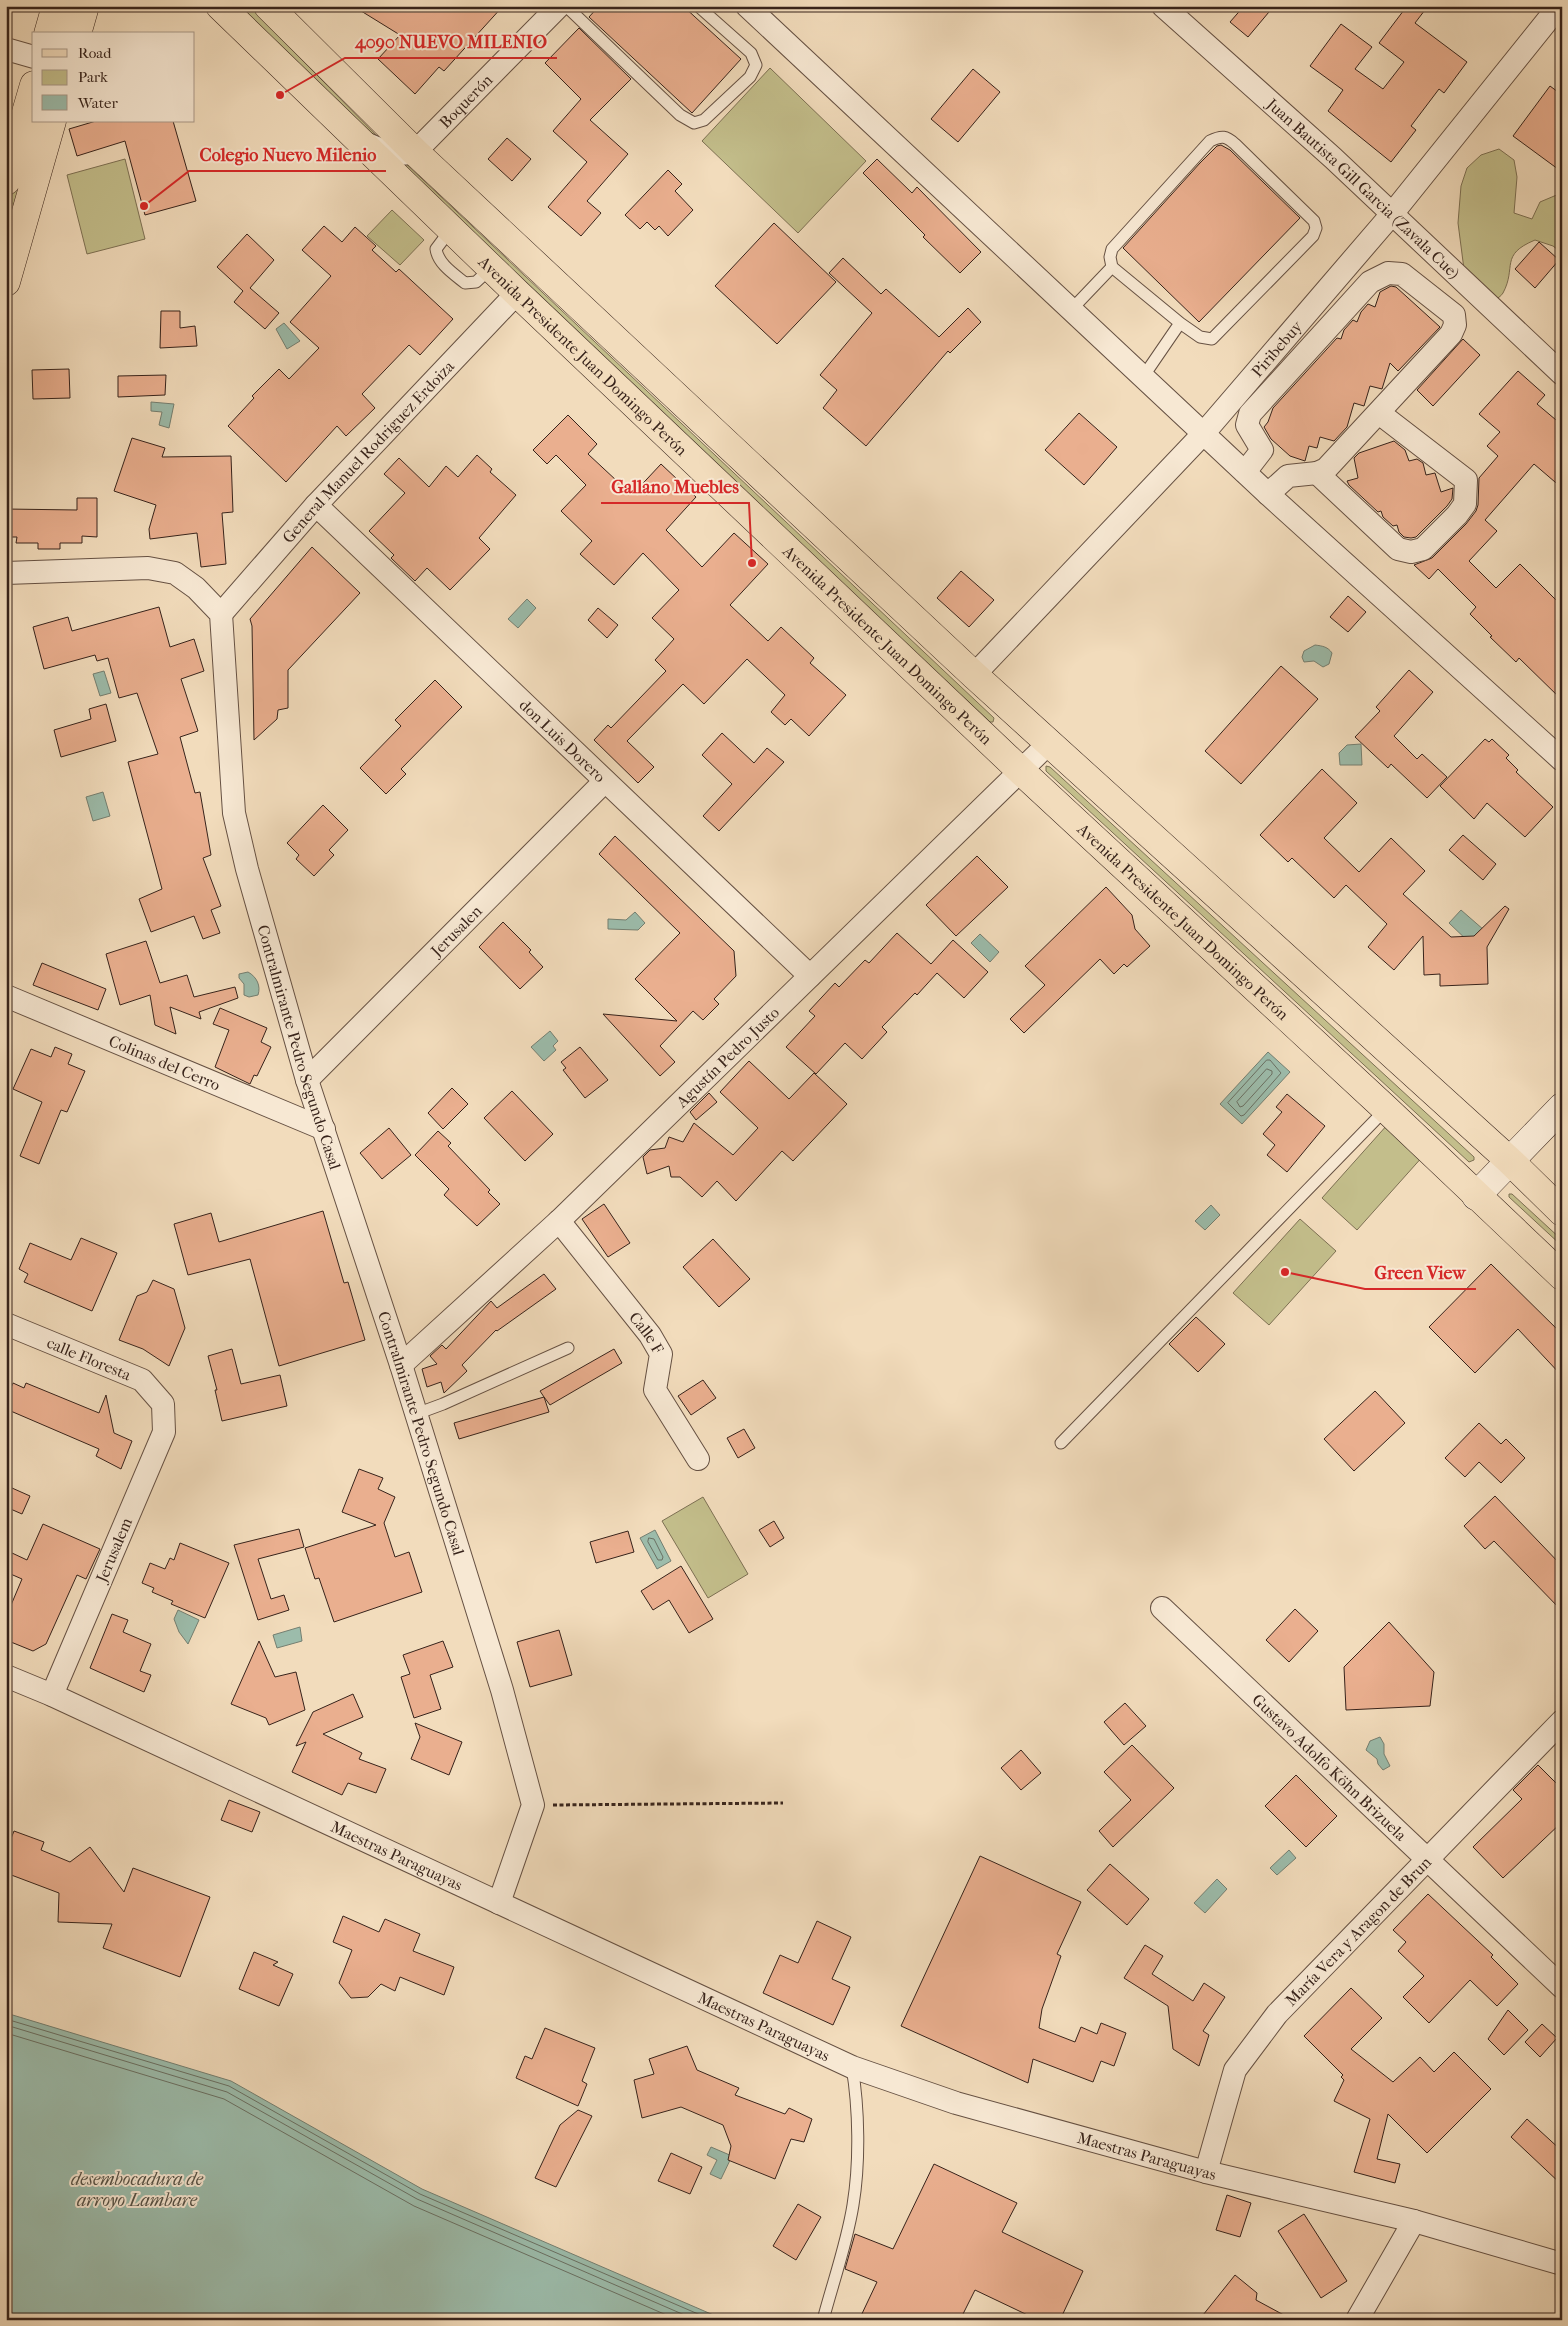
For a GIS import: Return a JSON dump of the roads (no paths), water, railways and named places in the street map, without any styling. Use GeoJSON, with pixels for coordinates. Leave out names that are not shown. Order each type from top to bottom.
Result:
{"type":"FeatureCollection","features":[{"type":"Feature","properties":{"kind":"main road"},"geometry":{"type":"LineString","coordinates":[[49,32],[56,6]]}},
{"type":"Feature","properties":{"kind":"main road"},"geometry":{"type":"LineString","coordinates":[[78,32],[85,6]]}},
{"type":"Feature","properties":{"kind":"main road","name":"Avenida Presidente Juan Domingo Perón"},"geometry":{"type":"LineString","coordinates":[[220,6],[517,293],[1022,772],[1386,1109],[1562,1276]]}},
{"type":"Feature","properties":{"kind":"main road","name":"Avenida Presidente Juan Domingo Perón"},"geometry":{"type":"LineString","coordinates":[[268,6],[415,152],[974,675],[1510,1161],[1562,1212]]}},
{"type":"Feature","properties":{"kind":"main road"},"geometry":{"type":"LineString","coordinates":[[6,181],[32,92]]}},
{"type":"Feature","properties":{"kind":"main road"},"geometry":{"type":"LineString","coordinates":[[6,282],[52,122]]}},
{"type":"Feature","properties":{"kind":"main road"},"geometry":{"type":"LineString","coordinates":[[1476,1196],[1562,1107]]}},
{"type":"Feature","properties":{"kind":"street","name":"Boquerón"},"geometry":{"type":"LineString","coordinates":[[415,152],[559,6]]}},
{"type":"Feature","properties":{"kind":"street"},"geometry":{"type":"LineString","coordinates":[[747,6],[1268,494],[1562,760]]}},
{"type":"Feature","properties":{"kind":"street","name":"Juan Bautista Gill Garcia (Zavala Cue)"},"geometry":{"type":"LineString","coordinates":[[1163,6],[1333,158],[1562,374]]}},
{"type":"Feature","properties":{"kind":"street","name":"Piribebuy"},"geometry":{"type":"LineString","coordinates":[[974,675],[1204,434],[1392,214],[1559,6]]}},
{"type":"Feature","properties":{"kind":"street"},"geometry":{"type":"LineString","coordinates":[[6,49],[32,56]]}},
{"type":"Feature","properties":{"kind":"street"},"geometry":{"type":"LineString","coordinates":[[358,140],[390,153],[405,154],[415,152]]}},
{"type":"Feature","properties":{"kind":"street"},"geometry":{"type":"LineString","coordinates":[[1268,494],[1282,480],[1292,475],[1317,473],[1326,469],[1452,334],[1455,325],[1454,315],[1402,274],[1388,273],[1370,282],[1250,414],[1247,425],[1262,450],[1292,475]]}},
{"type":"Feature","properties":{"kind":"street","name":"General Manuel Rodriguez Erdoiza"},"geometry":{"type":"LineString","coordinates":[[222,614],[316,505],[517,293]]}},
{"type":"Feature","properties":{"kind":"street"},"geometry":{"type":"LineString","coordinates":[[1317,473],[1398,548],[1411,552],[1423,549],[1457,515],[1464,504],[1466,480],[1379,412]]}},
{"type":"Feature","properties":{"kind":"street"},"geometry":{"type":"LineString","coordinates":[[1245,472],[1262,450]]}},
{"type":"Feature","properties":{"kind":"street","name":"don Luis Dorero"},"geometry":{"type":"LineString","coordinates":[[316,505],[810,976]]}},
{"type":"Feature","properties":{"kind":"street"},"geometry":{"type":"LineString","coordinates":[[6,573],[148,568],[174,573],[196,588],[222,614]]}},
{"type":"Feature","properties":{"kind":"street","name":"Contralmirante Pedro Segundo Casal"},"geometry":{"type":"LineString","coordinates":[[222,614],[234,813],[247,869],[307,1080],[416,1414],[502,1690],[533,1805],[499,1903]]}},
{"type":"Feature","properties":{"kind":"street","name":"Agustín Pedro Justo"},"geometry":{"type":"LineString","coordinates":[[401,1366],[559,1221],[1022,772],[1049,743]]}},
{"type":"Feature","properties":{"kind":"street","name":"Jerusalen"},"geometry":{"type":"LineString","coordinates":[[307,1080],[605,781]]}},
{"type":"Feature","properties":{"kind":"street","name":"Colinas del Cerro"},"geometry":{"type":"LineString","coordinates":[[6,996],[324,1129]]}},
{"type":"Feature","properties":{"kind":"street","name":"Calle F"},"geometry":{"type":"LineString","coordinates":[[559,1221],[650,1335],[658,1348],[661,1354],[655,1390],[698,1459]]}},
{"type":"Feature","properties":{"kind":"street","name":"calle Floresta"},"geometry":{"type":"LineString","coordinates":[[6,1324],[142,1380],[164,1404]]}},
{"type":"Feature","properties":{"kind":"street","name":"Jerusalem"},"geometry":{"type":"LineString","coordinates":[[52,1695],[164,1432],[164,1404]]}},
{"type":"Feature","properties":{"kind":"street","name":"Gustavo Adolfo Köhn Brizuela"},"geometry":{"type":"LineString","coordinates":[[1162,1608],[1562,1988]]}},
{"type":"Feature","properties":{"kind":"street","name":"Maestras Paraguayas"},"geometry":{"type":"LineString","coordinates":[[6,1676],[52,1695],[852,2067],[956,2103],[1206,2172],[1414,2221],[1562,2264]]}},
{"type":"Feature","properties":{"kind":"street","name":"María Vera y Aragon de Brun"},"geometry":{"type":"LineString","coordinates":[[1206,2172],[1236,2070],[1277,2014],[1562,1721]]}},
{"type":"Feature","properties":{"kind":"street"},"geometry":{"type":"LineString","coordinates":[[1357,2320],[1414,2221]]}},
{"type":"Feature","properties":{"kind":"lane"},"geometry":{"type":"LineString","coordinates":[[566,6],[680,115],[694,123],[704,120],[750,77],[756,65],[751,53],[698,6]]}},
{"type":"Feature","properties":{"kind":"lane"},"geometry":{"type":"LineString","coordinates":[[1220,136],[1227,137],[1314,221],[1316,228],[1314,236],[1212,339],[1200,337],[1180,323],[1112,266],[1110,257],[1112,249],[1210,140],[1220,136]]}},
{"type":"Feature","properties":{"kind":"lane"},"geometry":{"type":"LineString","coordinates":[[1071,310],[1112,266]]}},
{"type":"Feature","properties":{"kind":"lane"},"geometry":{"type":"LineString","coordinates":[[1143,377],[1180,323]]}},
{"type":"Feature","properties":{"kind":"lane"},"geometry":{"type":"LineString","coordinates":[[1061,1443],[1386,1109]]}},
{"type":"Feature","properties":{"kind":"lane"},"geometry":{"type":"LineString","coordinates":[[416,1414],[443,1404],[568,1348]]}},
{"type":"Feature","properties":{"kind":"lane"},"geometry":{"type":"LineString","coordinates":[[823,2320],[853,2204],[857,2120],[856,2093],[852,2067]]}},
{"type":"Feature","properties":{"kind":"water"},"geometry":{"type":"Polygon","coordinates":[[[284,323],[300,341],[287,349],[276,329],[284,323]]]}},
{"type":"Feature","properties":{"kind":"water"},"geometry":{"type":"Polygon","coordinates":[[[151,402],[174,404],[169,428],[159,425],[162,412],[151,411],[151,402]]]}},
{"type":"Feature","properties":{"kind":"water"},"geometry":{"type":"Polygon","coordinates":[[[527,599],[536,608],[518,628],[508,619],[527,599]]]}},
{"type":"Feature","properties":{"kind":"water"},"geometry":{"type":"Polygon","coordinates":[[[1315,645],[1325,647],[1332,653],[1329,664],[1323,667],[1314,661],[1304,662],[1302,657],[1304,651],[1315,645]]]}},
{"type":"Feature","properties":{"kind":"water"},"geometry":{"type":"Polygon","coordinates":[[[104,671],[111,693],[100,696],[93,674],[104,671]]]}},
{"type":"Feature","properties":{"kind":"water"},"geometry":{"type":"Polygon","coordinates":[[[1361,744],[1362,765],[1340,765],[1339,753],[1347,745],[1361,744]]]}},
{"type":"Feature","properties":{"kind":"water"},"geometry":{"type":"Polygon","coordinates":[[[103,792],[110,816],[93,821],[86,797],[103,792]]]}},
{"type":"Feature","properties":{"kind":"water"},"geometry":{"type":"Polygon","coordinates":[[[1461,910],[1484,930],[1471,944],[1449,923],[1461,910]]]}},
{"type":"Feature","properties":{"kind":"water"},"geometry":{"type":"Polygon","coordinates":[[[635,912],[645,923],[638,930],[608,929],[608,919],[626,920],[635,912]]]}},
{"type":"Feature","properties":{"kind":"water"},"geometry":{"type":"Polygon","coordinates":[[[980,934],[999,952],[990,962],[971,943],[980,934]]]}},
{"type":"Feature","properties":{"kind":"water"},"geometry":{"type":"Polygon","coordinates":[[[248,972],[258,982],[258,995],[249,997],[244,995],[244,984],[239,978],[239,974],[248,972]]]}},
{"type":"Feature","properties":{"kind":"water"},"geometry":{"type":"Polygon","coordinates":[[[550,1031],[558,1041],[553,1046],[556,1050],[544,1061],[531,1047],[550,1031]]]}},
{"type":"Feature","properties":{"kind":"water"},"geometry":{"type":"Polygon","coordinates":[[[1268,1052],[1290,1072],[1242,1124],[1220,1104],[1268,1052]]]}},
{"type":"Feature","properties":{"kind":"water"},"geometry":{"type":"Polygon","coordinates":[[[1211,1205],[1220,1215],[1205,1230],[1195,1221],[1211,1205]]]}},
{"type":"Feature","properties":{"kind":"water"},"geometry":{"type":"Polygon","coordinates":[[[655,1530],[671,1561],[657,1569],[640,1538],[655,1530]]]}},
{"type":"Feature","properties":{"kind":"water"},"geometry":{"type":"Polygon","coordinates":[[[178,1610],[199,1620],[188,1644],[179,1632],[174,1619],[178,1610]]]}},
{"type":"Feature","properties":{"kind":"water"},"geometry":{"type":"Polygon","coordinates":[[[300,1627],[302,1641],[277,1648],[273,1635],[300,1627]]]}},
{"type":"Feature","properties":{"kind":"water"},"geometry":{"type":"Polygon","coordinates":[[[1380,1737],[1384,1744],[1384,1754],[1390,1766],[1383,1770],[1378,1764],[1377,1759],[1366,1750],[1370,1741],[1380,1737]]]}},
{"type":"Feature","properties":{"kind":"water"},"geometry":{"type":"Polygon","coordinates":[[[1289,1850],[1296,1858],[1277,1875],[1270,1868],[1289,1850]]]}},
{"type":"Feature","properties":{"kind":"water"},"geometry":{"type":"Polygon","coordinates":[[[1217,1879],[1227,1889],[1205,1913],[1194,1903],[1217,1879]]]}},
{"type":"Feature","properties":{"kind":"water","name":"desembocadura de arroyo Lambare"},"geometry":{"type":"Polygon","coordinates":[[[6,2013],[231,2081],[422,2189],[725,2320],[6,2320],[6,2013]]]}},
{"type":"Feature","properties":{"kind":"water"},"geometry":{"type":"Polygon","coordinates":[[[711,2147],[732,2156],[721,2179],[710,2174],[717,2160],[707,2155],[711,2147]]]}},
{"type":"Feature","properties":{"kind":"place","name":"4090 NUEVO MILENIO"},"geometry":{"type":"Point","coordinates":[280,95]}},
{"type":"Feature","properties":{"kind":"place","name":"Colegio Nuevo Milenio"},"geometry":{"type":"Point","coordinates":[144,206]}},
{"type":"Feature","properties":{"kind":"place","name":"Gallano Muebles"},"geometry":{"type":"Point","coordinates":[752,563]}},
{"type":"Feature","properties":{"kind":"place","name":"Green View"},"geometry":{"type":"Point","coordinates":[1285,1272]}}]}
